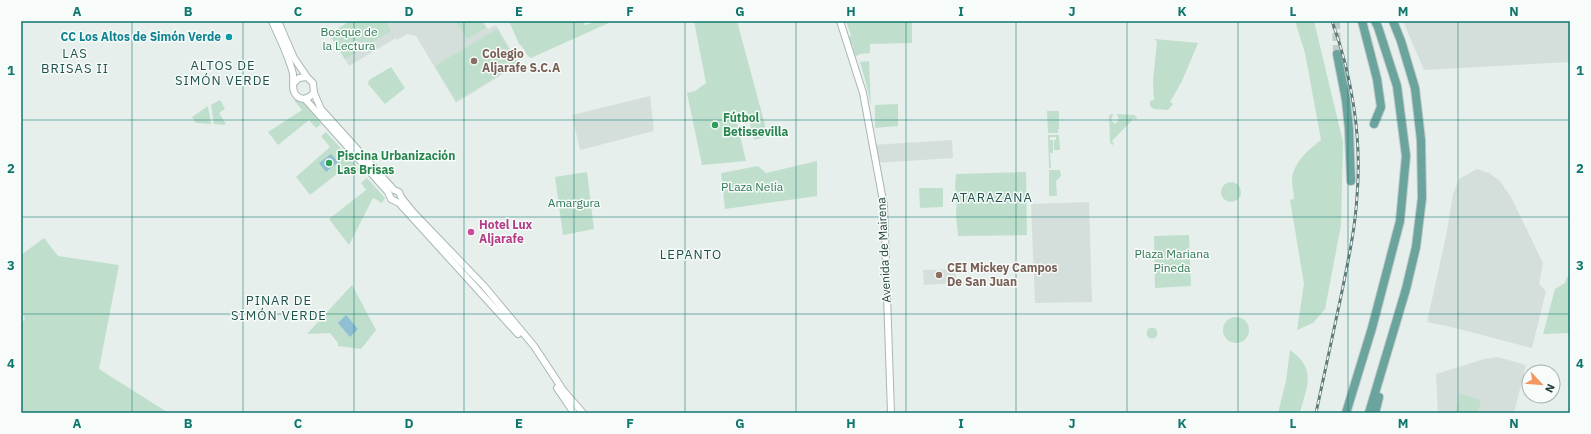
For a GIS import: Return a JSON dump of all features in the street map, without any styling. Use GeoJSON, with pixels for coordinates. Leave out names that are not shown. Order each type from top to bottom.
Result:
{"type":"FeatureCollection","features":[{"type":"Feature","properties":{"kind":"main road"},"geometry":{"type":"LineString","coordinates":[[1362,21],[1377,79],[1381,107],[1374,124]]}},
{"type":"Feature","properties":{"kind":"main road"},"geometry":{"type":"LineString","coordinates":[[1346,413],[1372,328],[1400,221],[1406,156],[1397,86],[1375,21]]}},
{"type":"Feature","properties":{"kind":"main road"},"geometry":{"type":"LineString","coordinates":[[1369,413],[1406,290],[1416,247],[1422,198],[1421,140],[1415,88],[1393,21]]}},
{"type":"Feature","properties":{"kind":"main road"},"geometry":{"type":"LineString","coordinates":[[1337,54],[1346,100],[1349,129],[1351,181]]}},
{"type":"Feature","properties":{"kind":"main road"},"geometry":{"type":"LineString","coordinates":[[1376,413],[1387,355]]}},
{"type":"Feature","properties":{"kind":"street"},"geometry":{"type":"LineString","coordinates":[[272,21],[288,60],[294,83],[293,90],[299,98],[305,99],[310,97],[314,92]]}},
{"type":"Feature","properties":{"kind":"street"},"geometry":{"type":"LineString","coordinates":[[278,21],[294,58],[313,83],[314,92],[321,109],[392,193],[391,200],[399,199]]}},
{"type":"Feature","properties":{"kind":"street","name":"Avenida de Mairena"},"geometry":{"type":"LineString","coordinates":[[840,21],[863,92],[884,206],[891,413]]}},
{"type":"Feature","properties":{"kind":"street"},"geometry":{"type":"LineString","coordinates":[[294,83],[299,78],[307,77]]}},
{"type":"Feature","properties":{"kind":"street"},"geometry":{"type":"LineString","coordinates":[[305,99],[392,193]]}},
{"type":"Feature","properties":{"kind":"street"},"geometry":{"type":"LineString","coordinates":[[392,193],[399,192],[399,199],[532,349],[574,413]]}},
{"type":"Feature","properties":{"kind":"street"},"geometry":{"type":"LineString","coordinates":[[399,199],[484,286],[534,346],[563,390],[583,413]]}},
{"type":"Feature","properties":{"kind":"shaded area","name":"Colegio Aljarafe S.C.A"},"geometry":{"type":"Polygon","coordinates":[[[350,21],[483,21],[488,29],[496,25],[519,64],[456,103],[416,36],[407,34],[397,40],[396,38],[349,66],[329,34],[350,21]]]}},
{"type":"Feature","properties":{"kind":"shaded area"},"geometry":{"type":"Polygon","coordinates":[[[1403,21],[1570,21],[1570,62],[1424,70],[1403,21]]]}},
{"type":"Feature","properties":{"kind":"shaded area"},"geometry":{"type":"Polygon","coordinates":[[[650,96],[654,131],[580,150],[572,115],[650,96]]]}},
{"type":"Feature","properties":{"kind":"shaded area"},"geometry":{"type":"Polygon","coordinates":[[[952,140],[953,158],[875,163],[872,145],[952,140]]]}},
{"type":"Feature","properties":{"kind":"shaded area"},"geometry":{"type":"Polygon","coordinates":[[[1477,169],[1489,173],[1500,181],[1511,197],[1543,263],[1539,284],[1546,291],[1532,348],[1427,322],[1446,236],[1453,194],[1459,179],[1477,169]]]}},
{"type":"Feature","properties":{"kind":"shaded area"},"geometry":{"type":"Polygon","coordinates":[[[1089,202],[1092,302],[1035,303],[1031,204],[1089,202]]]}},
{"type":"Feature","properties":{"kind":"shaded area","name":"CEI Mickey Campos De San Juan"},"geometry":{"type":"Polygon","coordinates":[[[956,269],[956,283],[924,285],[923,270],[956,269]]]}},
{"type":"Feature","properties":{"kind":"shaded area"},"geometry":{"type":"Polygon","coordinates":[[[1498,357],[1522,364],[1521,364],[1521,385],[1514,413],[1438,413],[1436,374],[1484,359],[1498,357]]]}},
{"type":"Feature","properties":{"kind":"green space","name":"Bosque de la Lectura"},"geometry":{"type":"Polygon","coordinates":[[[350,21],[386,21],[391,31],[345,59],[329,34],[350,21]]]}},
{"type":"Feature","properties":{"kind":"green space"},"geometry":{"type":"Polygon","coordinates":[[[456,21],[482,21],[486,28],[467,39],[456,21]]]}},
{"type":"Feature","properties":{"kind":"green space"},"geometry":{"type":"Polygon","coordinates":[[[509,21],[582,21],[585,25],[599,21],[613,21],[531,58],[519,44],[509,21]]]}},
{"type":"Feature","properties":{"kind":"green space"},"geometry":{"type":"Polygon","coordinates":[[[694,21],[737,21],[768,136],[754,140],[747,111],[735,114],[746,161],[702,165],[687,93],[695,91],[706,83],[694,21]]]}},
{"type":"Feature","properties":{"kind":"green space"},"geometry":{"type":"Polygon","coordinates":[[[846,21],[912,21],[912,43],[870,44],[870,53],[859,54],[858,56],[854,55],[853,46],[850,43],[849,37],[851,35],[846,21]]]}},
{"type":"Feature","properties":{"kind":"green space"},"geometry":{"type":"Polygon","coordinates":[[[1295,21],[1314,21],[1343,142],[1341,225],[1325,309],[1313,323],[1297,330],[1304,284],[1290,200],[1294,199],[1292,180],[1295,168],[1302,157],[1321,140],[1305,53],[1295,21]]]}},
{"type":"Feature","properties":{"kind":"green space"},"geometry":{"type":"Polygon","coordinates":[[[497,29],[518,64],[456,101],[435,66],[497,29]]]}},
{"type":"Feature","properties":{"kind":"green space"},"geometry":{"type":"Polygon","coordinates":[[[1155,39],[1198,43],[1182,81],[1170,102],[1173,104],[1168,110],[1154,109],[1150,106],[1150,101],[1154,100],[1153,81],[1157,41],[1155,39]]]}},
{"type":"Feature","properties":{"kind":"green space"},"geometry":{"type":"Polygon","coordinates":[[[869,61],[871,106],[860,62],[869,61]]]}},
{"type":"Feature","properties":{"kind":"green space"},"geometry":{"type":"Polygon","coordinates":[[[391,67],[405,88],[385,104],[368,84],[369,80],[391,67]]]}},
{"type":"Feature","properties":{"kind":"green space"},"geometry":{"type":"Polygon","coordinates":[[[297,99],[305,102],[321,124],[316,128],[309,120],[278,145],[268,132],[302,110],[294,100],[297,99]]]}},
{"type":"Feature","properties":{"kind":"green space"},"geometry":{"type":"Polygon","coordinates":[[[220,100],[225,109],[219,113],[226,124],[224,125],[214,124],[211,105],[220,100]]]}},
{"type":"Feature","properties":{"kind":"green space"},"geometry":{"type":"Polygon","coordinates":[[[898,104],[898,126],[875,128],[875,105],[898,104]]]}},
{"type":"Feature","properties":{"kind":"green space"},"geometry":{"type":"Polygon","coordinates":[[[208,106],[211,124],[196,123],[192,117],[208,106]]]}},
{"type":"Feature","properties":{"kind":"green space"},"geometry":{"type":"Polygon","coordinates":[[[1047,111],[1059,111],[1058,133],[1048,133],[1047,111]]]}},
{"type":"Feature","properties":{"kind":"green space"},"geometry":{"type":"Polygon","coordinates":[[[1113,114],[1111,120],[1115,124],[1119,120],[1117,114],[1134,115],[1137,117],[1136,120],[1134,118],[1112,141],[1114,144],[1112,145],[1110,142],[1109,116],[1113,114]]]}},
{"type":"Feature","properties":{"kind":"green space"},"geometry":{"type":"Polygon","coordinates":[[[326,132],[360,170],[354,174],[347,166],[310,195],[296,177],[330,147],[321,136],[326,132]]]}},
{"type":"Feature","properties":{"kind":"green space"},"geometry":{"type":"Polygon","coordinates":[[[1048,135],[1059,135],[1060,150],[1054,150],[1054,140],[1056,140],[1056,137],[1050,137],[1050,140],[1053,140],[1053,153],[1050,153],[1051,168],[1049,168],[1048,135]]]}},
{"type":"Feature","properties":{"kind":"green space","name":"PLaza Nelía"},"geometry":{"type":"Polygon","coordinates":[[[817,161],[817,196],[725,209],[721,173],[758,166],[766,173],[817,161]]]}},
{"type":"Feature","properties":{"kind":"green space"},"geometry":{"type":"Polygon","coordinates":[[[1049,170],[1060,170],[1061,176],[1056,181],[1057,196],[1049,196],[1049,170]]]}},
{"type":"Feature","properties":{"kind":"green space","name":"Amargura"},"geometry":{"type":"Polygon","coordinates":[[[587,172],[594,229],[563,235],[555,177],[587,172]]]}},
{"type":"Feature","properties":{"kind":"green space"},"geometry":{"type":"Polygon","coordinates":[[[1026,172],[1027,235],[958,236],[956,216],[957,195],[955,189],[956,174],[1026,172]]]}},
{"type":"Feature","properties":{"kind":"green space"},"geometry":{"type":"Polygon","coordinates":[[[367,178],[385,198],[382,203],[373,198],[349,245],[329,219],[366,190],[361,183],[367,178]]]}},
{"type":"Feature","properties":{"kind":"green space"},"geometry":{"type":"Polygon","coordinates":[[[1231,182],[1238,185],[1241,192],[1238,199],[1231,202],[1224,199],[1221,192],[1224,185],[1231,182]]]}},
{"type":"Feature","properties":{"kind":"green space"},"geometry":{"type":"Polygon","coordinates":[[[919,188],[943,188],[943,207],[920,208],[919,188]]]}},
{"type":"Feature","properties":{"kind":"green space","name":"Plaza Mariana Pineda"},"geometry":{"type":"Polygon","coordinates":[[[1189,235],[1191,286],[1155,288],[1154,236],[1189,235]]]}},
{"type":"Feature","properties":{"kind":"green space"},"geometry":{"type":"Polygon","coordinates":[[[44,238],[58,256],[119,265],[99,369],[170,413],[21,413],[21,323],[25,319],[21,308],[21,255],[44,238]]]}},
{"type":"Feature","properties":{"kind":"green space"},"geometry":{"type":"Polygon","coordinates":[[[1567,277],[1570,277],[1570,333],[1543,334],[1555,289],[1565,283],[1567,277]]]}},
{"type":"Feature","properties":{"kind":"green space"},"geometry":{"type":"Polygon","coordinates":[[[352,285],[376,330],[361,349],[338,346],[338,343],[330,333],[307,334],[352,285]]]}},
{"type":"Feature","properties":{"kind":"green space"},"geometry":{"type":"Polygon","coordinates":[[[1236,317],[1245,321],[1249,330],[1245,339],[1236,343],[1227,339],[1223,330],[1227,321],[1236,317]]]}},
{"type":"Feature","properties":{"kind":"green space"},"geometry":{"type":"Polygon","coordinates":[[[1152,327],[1156,329],[1158,333],[1156,337],[1152,339],[1148,337],[1146,333],[1148,329],[1152,327]]]}},
{"type":"Feature","properties":{"kind":"green space"},"geometry":{"type":"Polygon","coordinates":[[[1290,350],[1304,364],[1308,378],[1307,386],[1300,413],[1278,413],[1286,381],[1290,350]]]}},
{"type":"Feature","properties":{"kind":"green space"},"geometry":{"type":"Polygon","coordinates":[[[1460,394],[1481,400],[1478,413],[1455,413],[1460,394]]]}},
{"type":"Feature","properties":{"kind":"water","name":"Piscina Urbanización Las Brisas"},"geometry":{"type":"Polygon","coordinates":[[[331,154],[338,162],[326,172],[319,163],[331,154]]]}},
{"type":"Feature","properties":{"kind":"water"},"geometry":{"type":"Polygon","coordinates":[[[346,315],[358,329],[350,337],[338,323],[346,315]]]}},
{"type":"Feature","properties":{"kind":"tunnel"},"geometry":{"type":"LineString","coordinates":[[1336,21],[1337,54]]}},
{"type":"Feature","properties":{"kind":"railway"},"geometry":{"type":"LineString","coordinates":[[1316,413],[1350,249],[1356,209],[1358,174],[1357,130],[1354,107],[1345,63],[1332,21]]}},
{"type":"Feature","properties":{"kind":"place","name":"CC Los Altos de Simón Verde"},"geometry":{"type":"Point","coordinates":[229,37]}},
{"type":"Feature","properties":{"kind":"place","name":"Colegio Aljarafe S.C.A"},"geometry":{"type":"Point","coordinates":[474,61]}},
{"type":"Feature","properties":{"kind":"place","name":"Fútbol Betissevilla"},"geometry":{"type":"Point","coordinates":[715,125]}},
{"type":"Feature","properties":{"kind":"place","name":"Piscina Urbanización Las Brisas"},"geometry":{"type":"Point","coordinates":[329,163]}},
{"type":"Feature","properties":{"kind":"place","name":"Hotel Lux Aljarafe"},"geometry":{"type":"Point","coordinates":[471,232]}},
{"type":"Feature","properties":{"kind":"place","name":"CEI Mickey Campos De San Juan"},"geometry":{"type":"Point","coordinates":[939,275]}},
{"type":"Feature","properties":{"kind":"district","name":"LAS BRISAS II"},"geometry":{"type":"Point","coordinates":[75,60]}},
{"type":"Feature","properties":{"kind":"district","name":"ALTOS DE SIMÓN VERDE"},"geometry":{"type":"Point","coordinates":[223,72]}},
{"type":"Feature","properties":{"kind":"district","name":"ATARAZANA"},"geometry":{"type":"Point","coordinates":[992,197]}},
{"type":"Feature","properties":{"kind":"district","name":"LEPANTO"},"geometry":{"type":"Point","coordinates":[691,254]}},
{"type":"Feature","properties":{"kind":"district","name":"PINAR DE SIMÓN VERDE"},"geometry":{"type":"Point","coordinates":[279,308]}}]}
